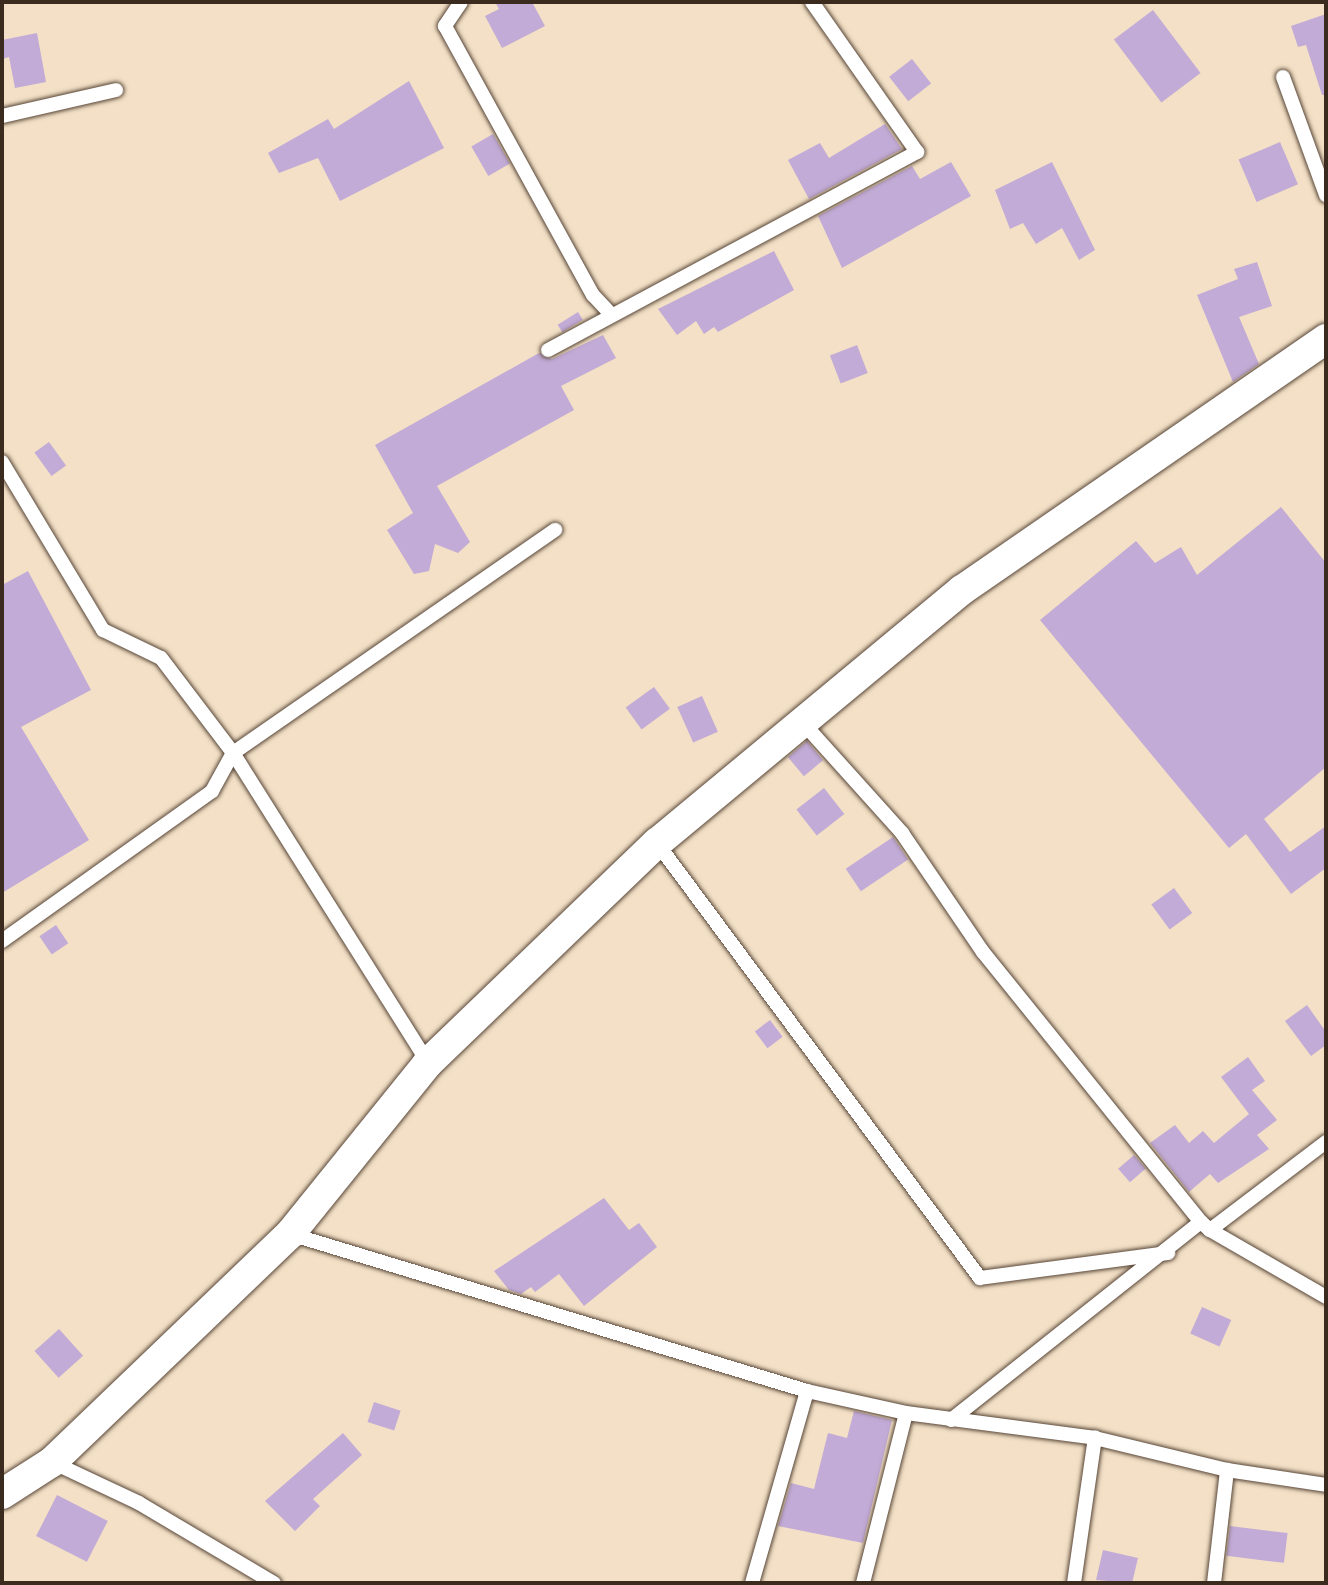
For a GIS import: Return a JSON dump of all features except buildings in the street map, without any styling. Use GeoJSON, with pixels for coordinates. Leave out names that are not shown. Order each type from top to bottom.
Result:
{"type":"FeatureCollection","features":[{"type":"Feature","properties":{"kind":"street"},"geometry":{"type":"LineString","coordinates":[[2,1494],[52,1462],[290,1234],[428,1063],[657,843],[804,724],[962,590],[1326,339]]}},
{"type":"Feature","properties":{"kind":"lane"},"geometry":{"type":"LineString","coordinates":[[461,2],[445,26],[593,295],[611,314]]}},
{"type":"Feature","properties":{"kind":"lane"},"geometry":{"type":"LineString","coordinates":[[548,350],[917,152],[812,2]]}},
{"type":"Feature","properties":{"kind":"lane"},"geometry":{"type":"LineString","coordinates":[[1283,77],[1326,195]]}},
{"type":"Feature","properties":{"kind":"lane"},"geometry":{"type":"LineString","coordinates":[[2,116],[116,90]]}},
{"type":"Feature","properties":{"kind":"lane"},"geometry":{"type":"LineString","coordinates":[[2,462],[103,630],[161,658],[233,752],[428,1063]]}},
{"type":"Feature","properties":{"kind":"lane"},"geometry":{"type":"LineString","coordinates":[[2,940],[212,791],[233,752],[555,530]]}},
{"type":"Feature","properties":{"kind":"lane"},"geometry":{"type":"LineString","coordinates":[[804,724],[902,833],[983,951],[1206,1226],[1326,1297]]}},
{"type":"Feature","properties":{"kind":"lane"},"geometry":{"type":"LineString","coordinates":[[657,843],[980,1278],[1168,1253]]}},
{"type":"Feature","properties":{"kind":"lane"},"geometry":{"type":"LineString","coordinates":[[951,1420],[1168,1253],[1326,1142]]}},
{"type":"Feature","properties":{"kind":"lane"},"geometry":{"type":"LineString","coordinates":[[290,1234],[807,1391],[906,1413],[1095,1438],[1227,1470],[1326,1485]]}},
{"type":"Feature","properties":{"kind":"lane"},"geometry":{"type":"LineString","coordinates":[[752,1583],[807,1391]]}},
{"type":"Feature","properties":{"kind":"lane"},"geometry":{"type":"LineString","coordinates":[[863,1583],[906,1413]]}},
{"type":"Feature","properties":{"kind":"lane"},"geometry":{"type":"LineString","coordinates":[[1074,1583],[1095,1438]]}},
{"type":"Feature","properties":{"kind":"lane"},"geometry":{"type":"LineString","coordinates":[[52,1462],[139,1503],[274,1583]]}},
{"type":"Feature","properties":{"kind":"lane"},"geometry":{"type":"LineString","coordinates":[[1214,1583],[1227,1470]]}}]}
